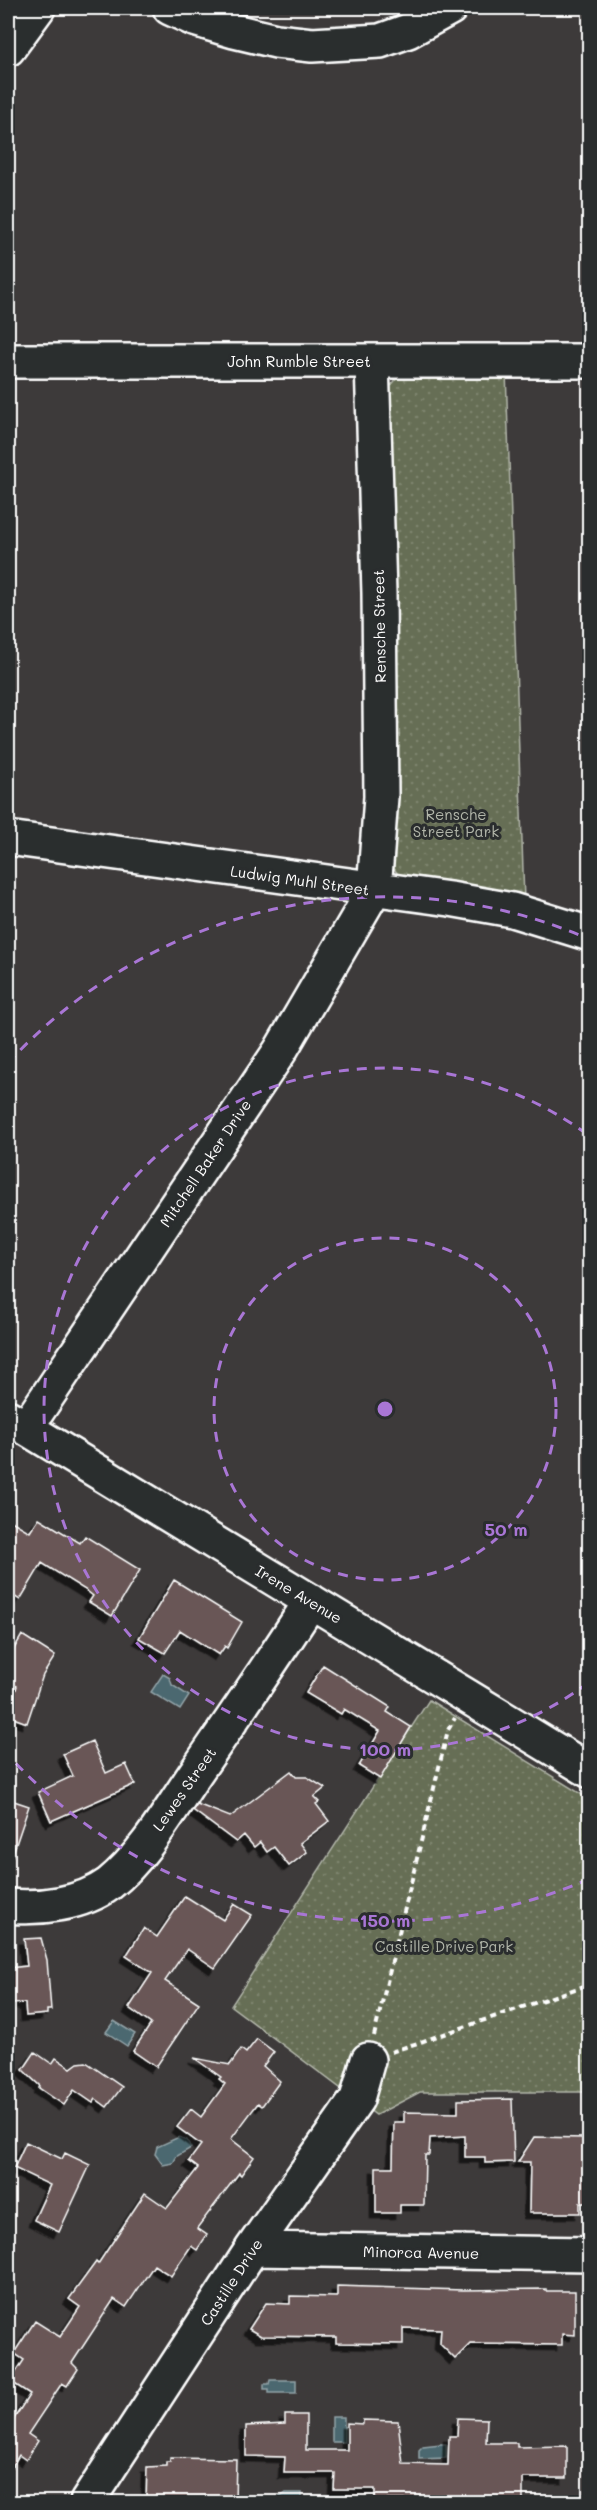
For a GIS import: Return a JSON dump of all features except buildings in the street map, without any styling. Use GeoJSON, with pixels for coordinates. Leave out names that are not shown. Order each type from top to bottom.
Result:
{"type":"FeatureCollection","features":[{"type":"Feature","properties":{"kind":"street"},"geometry":{"type":"LineString","coordinates":[[8,49],[38,8]]}},
{"type":"Feature","properties":{"kind":"street"},"geometry":{"type":"LineString","coordinates":[[170,8],[194,19],[234,31],[276,41],[312,45],[380,41],[408,31],[450,8]]}},
{"type":"Feature","properties":{"kind":"street","name":"John Rumble Street"},"geometry":{"type":"LineString","coordinates":[[8,361],[590,361]]}},
{"type":"Feature","properties":{"kind":"street","name":"Rensche Street"},"geometry":{"type":"LineString","coordinates":[[372,361],[379,593],[381,785],[374,890]]}},
{"type":"Feature","properties":{"kind":"street","name":"Ludwig Muhl Street"},"geometry":{"type":"LineString","coordinates":[[8,838],[450,899],[512,910],[590,934]]}},
{"type":"Feature","properties":{"kind":"street","name":"Mitchell Baker Drive"},"geometry":{"type":"LineString","coordinates":[[17,1422],[280,1051],[374,890]]}},
{"type":"Feature","properties":{"kind":"street","name":"Irene Avenue"},"geometry":{"type":"LineString","coordinates":[[17,1422],[590,1771]]}},
{"type":"Feature","properties":{"kind":"street","name":"Lewes Street"},"geometry":{"type":"LineString","coordinates":[[8,1906],[40,1906],[86,1896],[107,1885],[129,1866],[158,1829],[311,1601]]}},
{"type":"Feature","properties":{"kind":"street","name":"Castille Drive"},"geometry":{"type":"LineString","coordinates":[[87,2502],[252,2249],[357,2098],[368,2060]]}},
{"type":"Feature","properties":{"kind":"street","name":"Minorca Avenue"},"geometry":{"type":"LineString","coordinates":[[252,2249],[590,2254]]}},
{"type":"Feature","properties":{"kind":"path"},"geometry":{"type":"LineString","coordinates":[[368,2060],[448,1730],[468,1696]]}},
{"type":"Feature","properties":{"kind":"path"},"geometry":{"type":"LineString","coordinates":[[368,2060],[590,1984]]}},
{"type":"Feature","properties":{"kind":"green space","name":"Rensche Street Park"},"geometry":{"type":"Polygon","coordinates":[[[506,371],[524,900],[401,879],[391,864],[388,389],[399,376],[506,371]]]}},
{"type":"Feature","properties":{"kind":"green space","name":"Castille Drive Park"},"geometry":{"type":"Polygon","coordinates":[[[429,1700],[589,1799],[589,2092],[420,2092],[376,2115],[231,2006],[429,1700]]]}},
{"type":"Feature","properties":{"kind":"water"},"geometry":{"type":"Polygon","coordinates":[[[163,1674],[170,1678],[172,1685],[189,1696],[180,1710],[151,1692],[163,1674]]]}},
{"type":"Feature","properties":{"kind":"water"},"geometry":{"type":"Polygon","coordinates":[[[114,2021],[135,2034],[127,2046],[106,2032],[114,2021]]]}},
{"type":"Feature","properties":{"kind":"water"},"geometry":{"type":"Polygon","coordinates":[[[179,2137],[187,2140],[191,2148],[177,2156],[173,2163],[163,2165],[155,2154],[157,2147],[179,2137]]]}},
{"type":"Feature","properties":{"kind":"water"},"geometry":{"type":"Polygon","coordinates":[[[270,2380],[296,2380],[296,2393],[269,2393],[269,2389],[264,2389],[264,2384],[269,2384],[270,2380]]]}},
{"type":"Feature","properties":{"kind":"water"},"geometry":{"type":"Polygon","coordinates":[[[332,2417],[344,2417],[344,2442],[332,2442],[332,2417]]]}},
{"type":"Feature","properties":{"kind":"water"},"geometry":{"type":"Polygon","coordinates":[[[446,2444],[446,2458],[419,2459],[419,2450],[423,2446],[446,2444]]]}},
{"type":"Feature","properties":{"kind":"water"},"geometry":{"type":"Polygon","coordinates":[[[286,2493],[302,2493],[302,2502],[272,2502],[286,2493]]]}}]}
